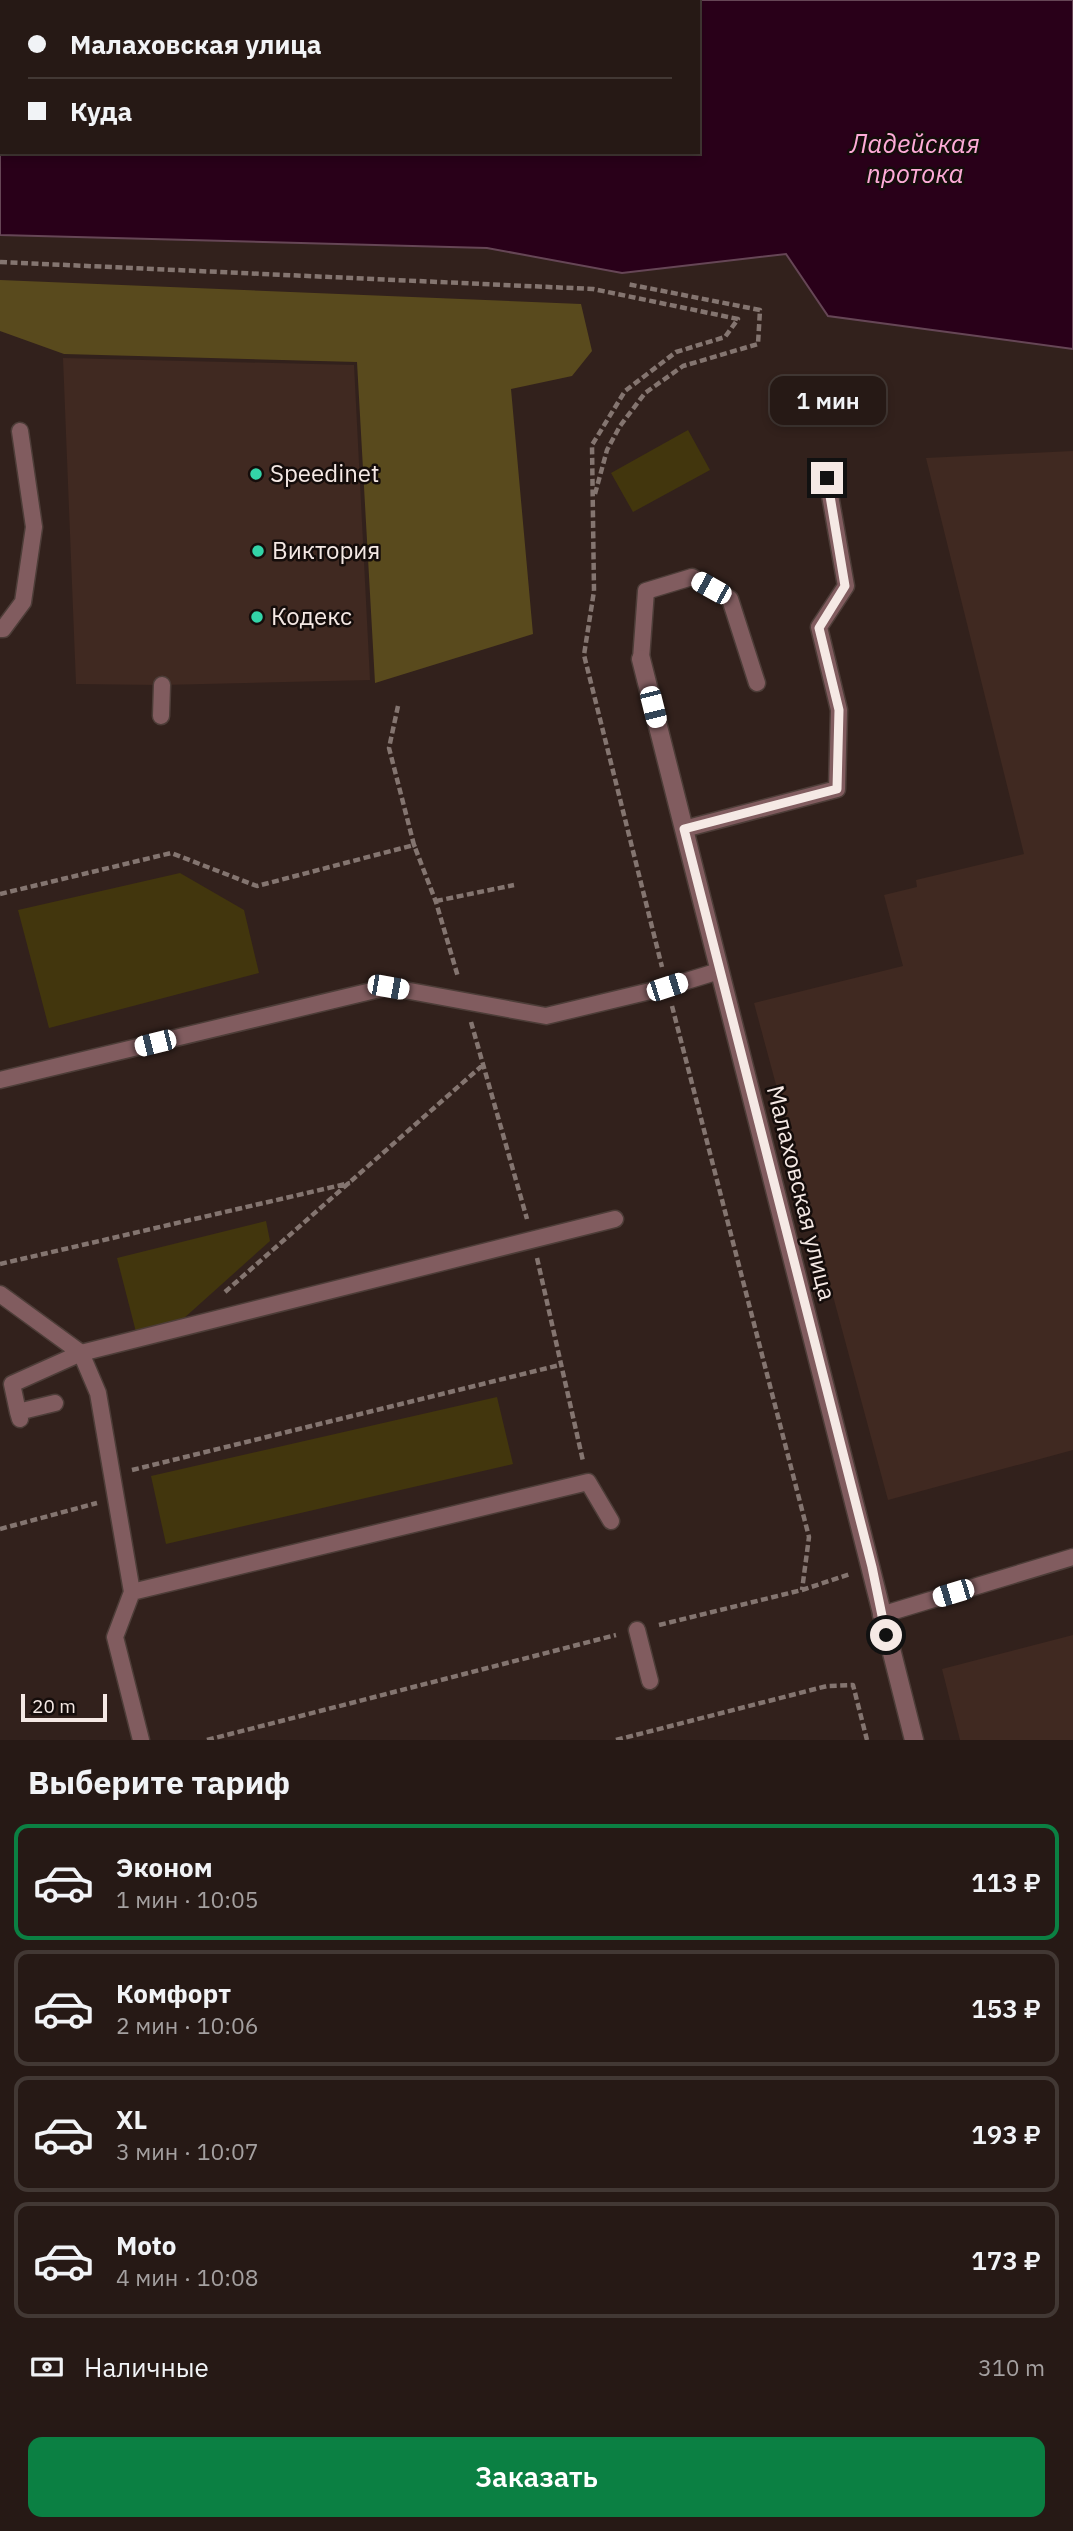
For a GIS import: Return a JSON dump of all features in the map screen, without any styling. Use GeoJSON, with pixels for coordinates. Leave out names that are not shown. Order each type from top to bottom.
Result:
{"type":"FeatureCollection","features":[{"type":"Feature","properties":{"kind":"street","name":"Малаховская улица"},"geometry":{"type":"LineString","coordinates":[[641,659],[914,1740]]}},
{"type":"Feature","properties":{"kind":"lane"},"geometry":{"type":"LineString","coordinates":[[0,629],[4,629],[23,602],[34,527],[20,431]]}},
{"type":"Feature","properties":{"kind":"lane"},"geometry":{"type":"LineString","coordinates":[[684,829],[837,789],[839,710],[819,628],[845,586],[827,478]]}},
{"type":"Feature","properties":{"kind":"lane"},"geometry":{"type":"LineString","coordinates":[[641,659],[646,591],[691,577],[730,599],[757,683]]}},
{"type":"Feature","properties":{"kind":"lane"},"geometry":{"type":"LineString","coordinates":[[161,716],[162,685]]}},
{"type":"Feature","properties":{"kind":"lane"},"geometry":{"type":"LineString","coordinates":[[0,1080],[388,987],[546,1016],[667,987],[719,971]]}},
{"type":"Feature","properties":{"kind":"lane"},"geometry":{"type":"LineString","coordinates":[[55,1403],[19,1415],[12,1384],[81,1353],[615,1219]]}},
{"type":"Feature","properties":{"kind":"lane"},"geometry":{"type":"LineString","coordinates":[[0,1294],[81,1353],[98,1393],[132,1592],[115,1637],[141,1740]]}},
{"type":"Feature","properties":{"kind":"lane"},"geometry":{"type":"LineString","coordinates":[[132,1592],[588,1482],[611,1521]]}},
{"type":"Feature","properties":{"kind":"lane"},"geometry":{"type":"LineString","coordinates":[[881,1615],[1073,1557]]}},
{"type":"Feature","properties":{"kind":"lane"},"geometry":{"type":"LineString","coordinates":[[638,1630],[649,1681]]}},
{"type":"Feature","properties":{"kind":"path"},"geometry":{"type":"LineString","coordinates":[[0,262],[593,289],[738,319],[725,337],[676,352],[625,391],[592,445],[594,591],[584,655],[809,1536],[802,1590]]}},
{"type":"Feature","properties":{"kind":"path"},"geometry":{"type":"LineString","coordinates":[[593,501],[607,450],[620,426],[645,393],[682,366],[758,344],[760,310],[627,284]]}},
{"type":"Feature","properties":{"kind":"path"},"geometry":{"type":"LineString","coordinates":[[398,706],[389,748],[414,845],[436,902],[533,1240],[588,1482]]}},
{"type":"Feature","properties":{"kind":"path"},"geometry":{"type":"LineString","coordinates":[[0,894],[171,853],[257,886],[414,845]]}},
{"type":"Feature","properties":{"kind":"path"},"geometry":{"type":"LineString","coordinates":[[436,902],[514,885]]}},
{"type":"Feature","properties":{"kind":"path"},"geometry":{"type":"LineString","coordinates":[[218,1298],[352,1183],[484,1064]]}},
{"type":"Feature","properties":{"kind":"path"},"geometry":{"type":"LineString","coordinates":[[0,1264],[352,1183]]}},
{"type":"Feature","properties":{"kind":"path"},"geometry":{"type":"LineString","coordinates":[[0,1529],[102,1502],[112,1475],[560,1365]]}},
{"type":"Feature","properties":{"kind":"path"},"geometry":{"type":"LineString","coordinates":[[207,1740],[802,1590],[872,1567]]}},
{"type":"Feature","properties":{"kind":"path"},"geometry":{"type":"LineString","coordinates":[[615,1740],[827,1686],[853,1685],[867,1740]]}},
{"type":"Feature","properties":{"kind":"shaded area"},"geometry":{"type":"Polygon","coordinates":[[[0,280],[581,304],[592,351],[572,376],[511,389],[533,634],[375,683],[357,362],[64,354],[0,331],[0,280]]]}},
{"type":"Feature","properties":{"kind":"shaded area"},"geometry":{"type":"Polygon","coordinates":[[[63,358],[354,365],[370,680],[162,685],[76,684],[63,358]]]}},
{"type":"Feature","properties":{"kind":"shaded area"},"geometry":{"type":"Polygon","coordinates":[[[688,430],[710,470],[633,512],[611,473],[688,430]]]}},
{"type":"Feature","properties":{"kind":"shaded area"},"geometry":{"type":"Polygon","coordinates":[[[1073,451],[1073,1450],[888,1500],[754,1003],[903,966],[884,895],[917,887],[916,880],[1024,854],[926,458],[1073,451]]]}},
{"type":"Feature","properties":{"kind":"shaded area"},"geometry":{"type":"Polygon","coordinates":[[[180,873],[244,910],[259,973],[49,1028],[18,910],[180,873]]]}},
{"type":"Feature","properties":{"kind":"shaded area"},"geometry":{"type":"Polygon","coordinates":[[[266,1221],[270,1241],[183,1319],[136,1332],[117,1258],[266,1221]]]}},
{"type":"Feature","properties":{"kind":"shaded area"},"geometry":{"type":"Polygon","coordinates":[[[497,1397],[513,1464],[166,1544],[151,1476],[497,1397]]]}},
{"type":"Feature","properties":{"kind":"shaded area"},"geometry":{"type":"Polygon","coordinates":[[[1073,1635],[1073,1740],[960,1740],[942,1669],[1073,1635]]]}},
{"type":"Feature","properties":{"kind":"water","name":"Ладейская протока"},"geometry":{"type":"Polygon","coordinates":[[[700,0],[1073,0],[1073,349],[828,316],[786,254],[622,273],[487,248],[0,235],[0,154],[700,154],[700,0]]]}},
{"type":"Feature","properties":{"kind":"place","name":"Speedinet"},"geometry":{"type":"Point","coordinates":[256,474]}},
{"type":"Feature","properties":{"kind":"place","name":"Виктория"},"geometry":{"type":"Point","coordinates":[258,551]}},
{"type":"Feature","properties":{"kind":"place","name":"Кодекс"},"geometry":{"type":"Point","coordinates":[257,617]}},
{"type":"Feature","properties":{"kind":"route"},"geometry":{"type":"LineString","coordinates":[[827,478],[845,586],[819,628],[839,710],[837,789],[684,829],[872,1567],[886,1635]]}}]}
